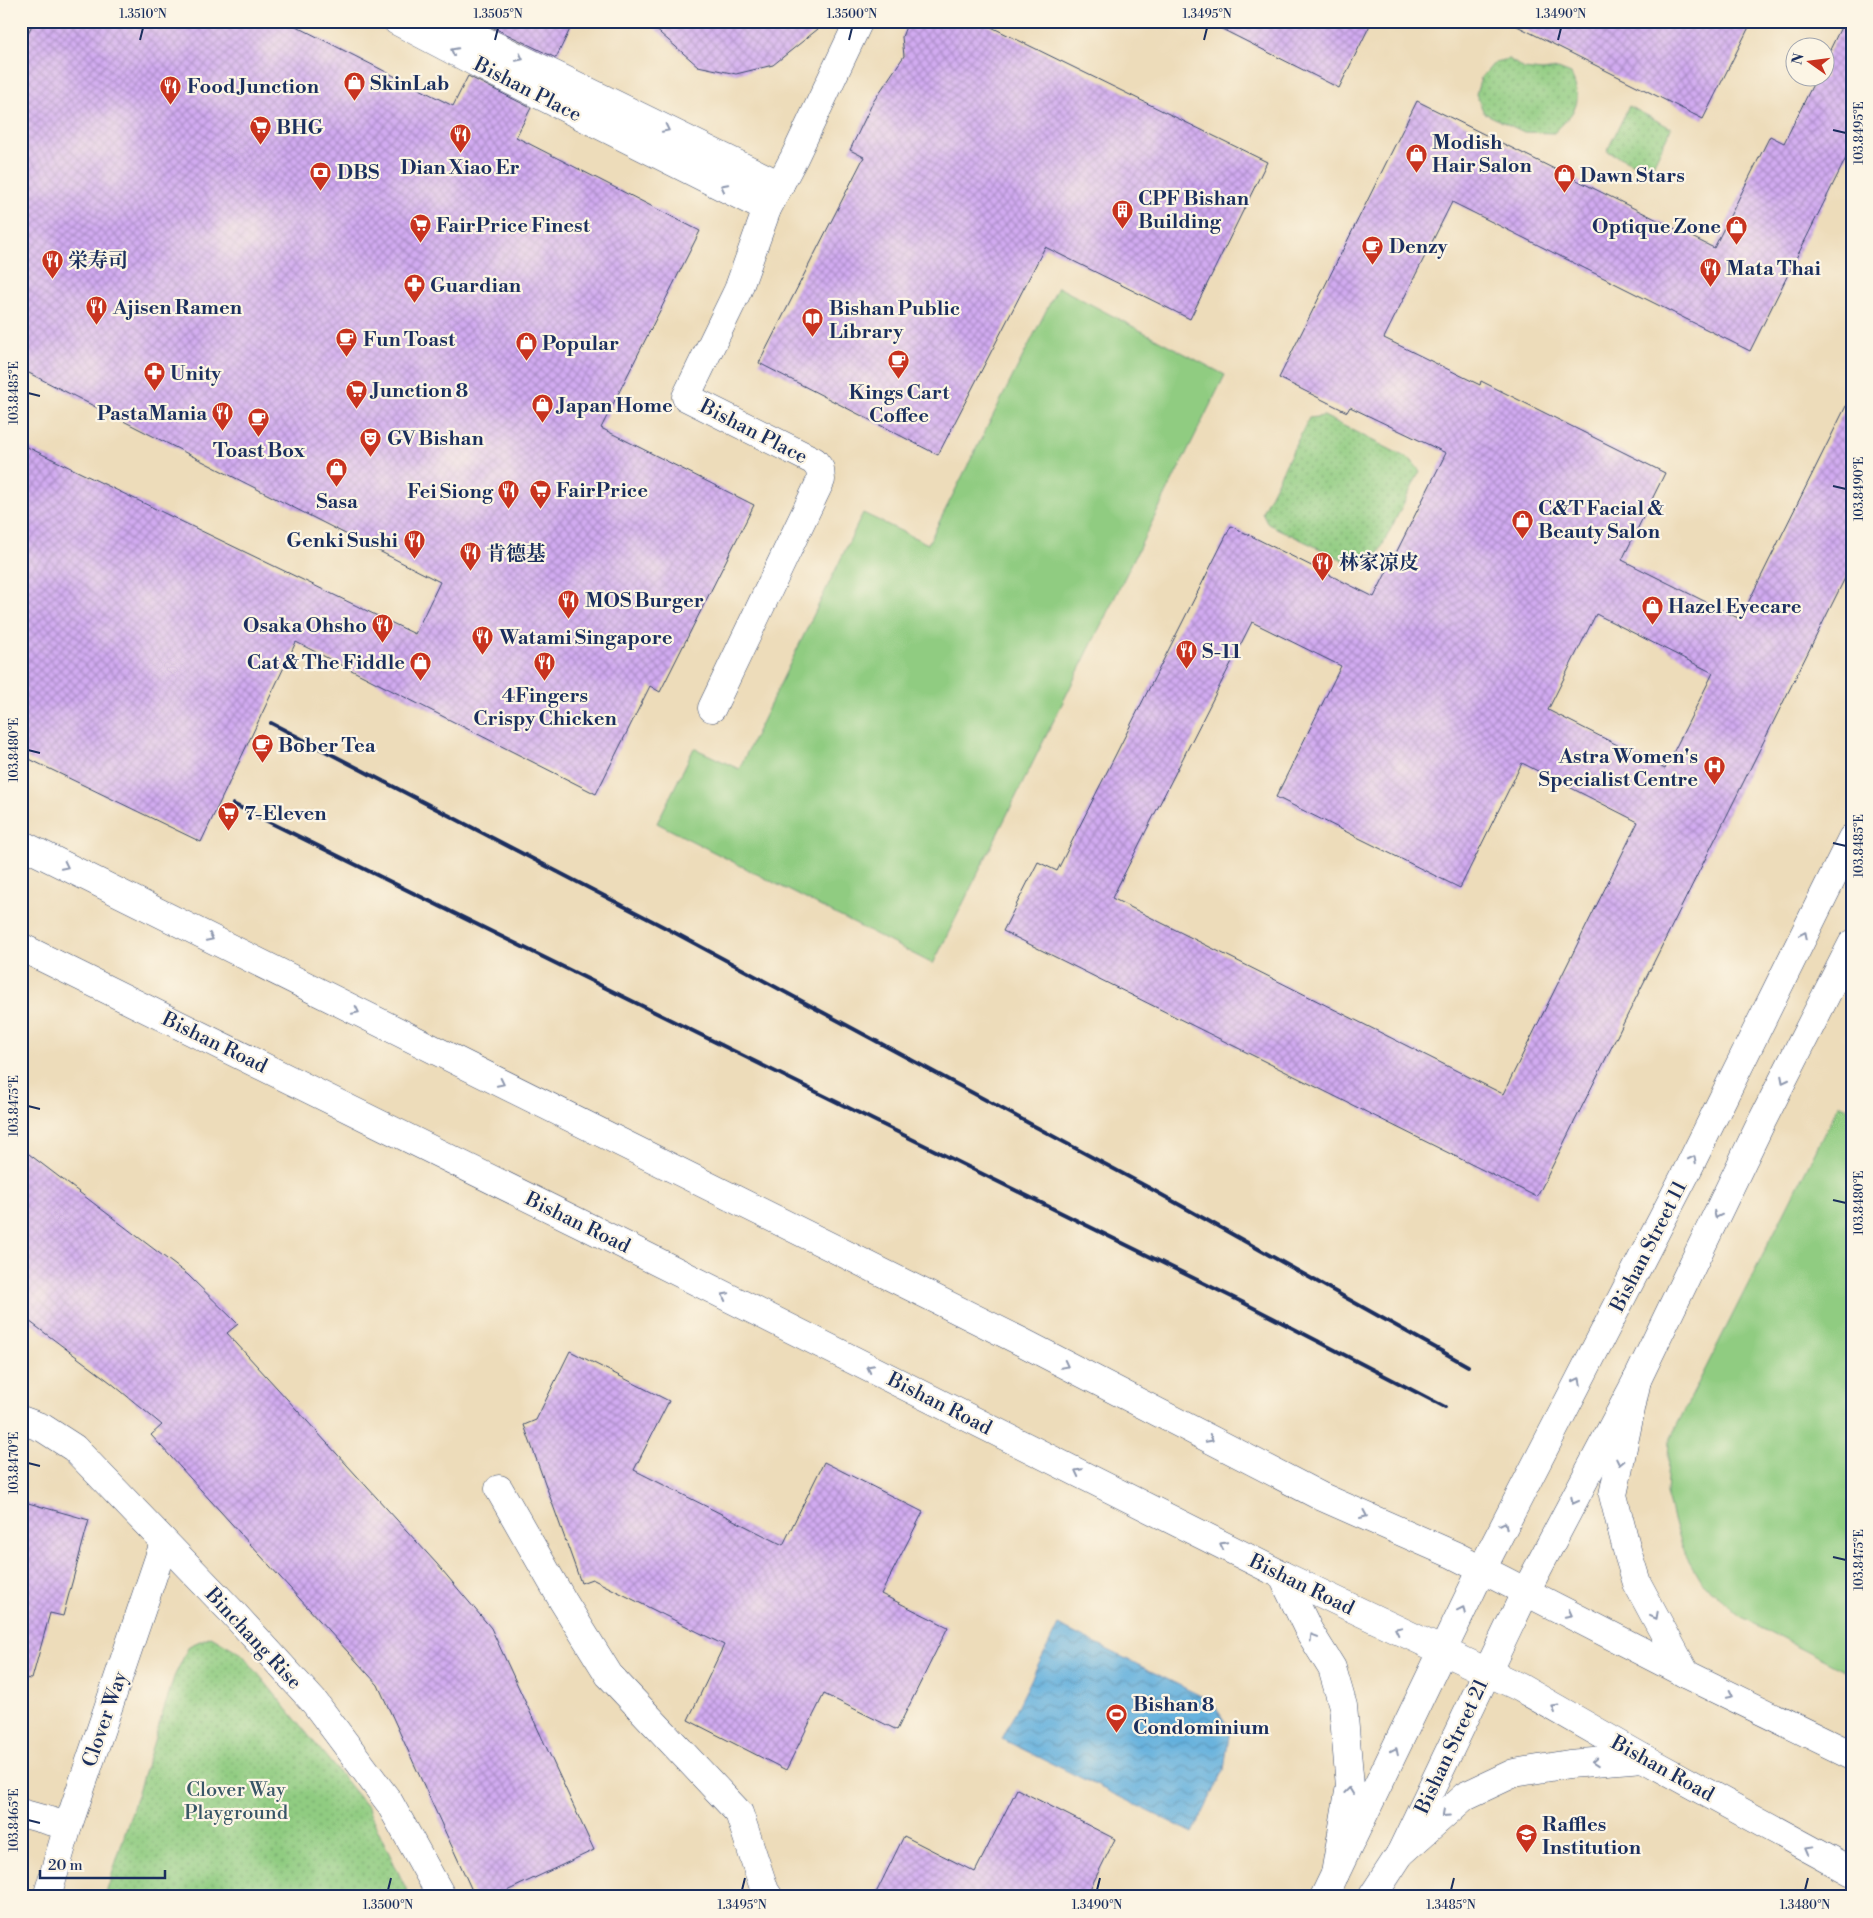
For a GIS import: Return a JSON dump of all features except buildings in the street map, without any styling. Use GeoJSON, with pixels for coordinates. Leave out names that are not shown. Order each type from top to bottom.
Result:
{"type":"FeatureCollection","features":[{"type":"Feature","properties":{"kind":"main road","name":"Bishan Place"},"geometry":{"type":"LineString","coordinates":[[397,21],[494,72],[773,197]]}},
{"type":"Feature","properties":{"kind":"main road","name":"Bishan Place"},"geometry":{"type":"LineString","coordinates":[[444,21],[773,197]]}},
{"type":"Feature","properties":{"kind":"main road","name":"Bishan Place"},"geometry":{"type":"LineString","coordinates":[[712,708],[821,480],[820,468],[814,461],[686,397],[738,290],[773,197],[860,21]]}},
{"type":"Feature","properties":{"kind":"main road","name":"Bishan Street 11"},"geometry":{"type":"LineString","coordinates":[[1442,1652],[1482,1569],[1686,1173],[1852,838]]}},
{"type":"Feature","properties":{"kind":"main road"},"geometry":{"type":"LineString","coordinates":[[21,844],[1013,1338],[1320,1496],[1482,1569],[1686,1674],[1852,1755]]}},
{"type":"Feature","properties":{"kind":"main road"},"geometry":{"type":"LineString","coordinates":[[1526,1591],[1637,1380],[1757,1132],[1852,944]]}},
{"type":"Feature","properties":{"kind":"main road","name":"Bishan Road"},"geometry":{"type":"LineString","coordinates":[[21,947],[590,1228],[1282,1575],[1519,1687],[1852,1872]]}},
{"type":"Feature","properties":{"kind":"main road"},"geometry":{"type":"LineString","coordinates":[[1637,1380],[1614,1495],[1637,1583],[1686,1674]]}},
{"type":"Feature","properties":{"kind":"main road","name":"Binchang Rise"},"geometry":{"type":"LineString","coordinates":[[21,1420],[43,1428],[74,1448],[234,1614],[315,1703],[389,1802],[442,1897]]}},
{"type":"Feature","properties":{"kind":"main road"},"geometry":{"type":"LineString","coordinates":[[499,1489],[562,1602],[609,1675],[739,1813],[765,1891],[769,1897]]}},
{"type":"Feature","properties":{"kind":"main road","name":"Clover Way"},"geometry":{"type":"LineString","coordinates":[[47,1897],[68,1826],[164,1543]]}},
{"type":"Feature","properties":{"kind":"main road"},"geometry":{"type":"LineString","coordinates":[[1282,1575],[1309,1631],[1332,1668],[1343,1706],[1350,1786],[1330,1885]]}},
{"type":"Feature","properties":{"kind":"main road","name":"Bishan Street 21"},"geometry":{"type":"LineString","coordinates":[[1372,1897],[1400,1854],[1526,1591]]}},
{"type":"Feature","properties":{"kind":"main road"},"geometry":{"type":"LineString","coordinates":[[1330,1885],[1442,1652]]}},
{"type":"Feature","properties":{"kind":"main road"},"geometry":{"type":"LineString","coordinates":[[1400,1854],[1465,1796],[1514,1773],[1569,1764],[1644,1758]]}},
{"type":"Feature","properties":{"kind":"main road"},"geometry":{"type":"LineString","coordinates":[[21,1813],[68,1826]]}},
{"type":"Feature","properties":{"kind":"green space"},"geometry":{"type":"Polygon","coordinates":[[[1509,59],[1524,69],[1542,71],[1558,69],[1571,74],[1577,93],[1575,107],[1554,133],[1524,132],[1484,113],[1476,94],[1481,78],[1495,62],[1509,59]]]}},
{"type":"Feature","properties":{"kind":"green space"},"geometry":{"type":"Polygon","coordinates":[[[1629,106],[1671,128],[1650,172],[1607,151],[1629,106]]]}},
{"type":"Feature","properties":{"kind":"green space"},"geometry":{"type":"Polygon","coordinates":[[[1058,287],[1225,375],[933,964],[657,823],[694,748],[739,769],[863,513],[928,544],[1058,287]]]}},
{"type":"Feature","properties":{"kind":"green space"},"geometry":{"type":"Polygon","coordinates":[[[1324,416],[1411,460],[1420,471],[1372,566],[1356,566],[1268,524],[1262,512],[1309,418],[1324,416]]]}},
{"type":"Feature","properties":{"kind":"green space"},"geometry":{"type":"Polygon","coordinates":[[[1839,1104],[1852,1111],[1852,1674],[1740,1617],[1701,1581],[1681,1547],[1666,1494],[1669,1441],[1839,1104]]]}},
{"type":"Feature","properties":{"kind":"green space","name":"Clover Way Playground"},"geometry":{"type":"Polygon","coordinates":[[[211,1636],[242,1654],[367,1807],[410,1897],[105,1897],[174,1677],[189,1646],[211,1636]]]}},
{"type":"Feature","properties":{"kind":"water","name":"Bishan 8 Condominium"},"geometry":{"type":"Polygon","coordinates":[[[1058,1625],[1211,1701],[1230,1729],[1224,1770],[1193,1833],[1002,1739],[1058,1625]]]}},
{"type":"Feature","properties":{"kind":"railway"},"geometry":{"type":"LineString","coordinates":[[271,723],[666,928],[1153,1190],[1468,1366]]}},
{"type":"Feature","properties":{"kind":"railway"},"geometry":{"type":"LineString","coordinates":[[233,804],[1244,1303],[1445,1407]]}},
{"type":"Feature","properties":{"kind":"place","name":"SkinLab"},"geometry":{"type":"Point","coordinates":[354,102]}},
{"type":"Feature","properties":{"kind":"place","name":"Food Junction"},"geometry":{"type":"Point","coordinates":[171,105]}},
{"type":"Feature","properties":{"kind":"place","name":"BHG"},"geometry":{"type":"Point","coordinates":[260,146]}},
{"type":"Feature","properties":{"kind":"place","name":"Dian Xiao Er"},"geometry":{"type":"Point","coordinates":[460,154]}},
{"type":"Feature","properties":{"kind":"place","name":"Modish Hair Salon"},"geometry":{"type":"Point","coordinates":[1416,173]}},
{"type":"Feature","properties":{"kind":"place","name":"DBS"},"geometry":{"type":"Point","coordinates":[321,191]}},
{"type":"Feature","properties":{"kind":"place","name":"Dawn Stars"},"geometry":{"type":"Point","coordinates":[1564,194]}},
{"type":"Feature","properties":{"kind":"place","name":"CPF Bishan Building"},"geometry":{"type":"Point","coordinates":[1122,229]}},
{"type":"Feature","properties":{"kind":"place","name":"FairPrice Finest"},"geometry":{"type":"Point","coordinates":[420,244]}},
{"type":"Feature","properties":{"kind":"place","name":"Optique Zone"},"geometry":{"type":"Point","coordinates":[1737,245]}},
{"type":"Feature","properties":{"kind":"place","name":"Denzy"},"geometry":{"type":"Point","coordinates":[1373,265]}},
{"type":"Feature","properties":{"kind":"place","name":"栄寿司"},"geometry":{"type":"Point","coordinates":[52,279]}},
{"type":"Feature","properties":{"kind":"place","name":"Mata Thai"},"geometry":{"type":"Point","coordinates":[1710,287]}},
{"type":"Feature","properties":{"kind":"place","name":"Guardian"},"geometry":{"type":"Point","coordinates":[414,304]}},
{"type":"Feature","properties":{"kind":"place","name":"Ajisen Ramen"},"geometry":{"type":"Point","coordinates":[97,326]}},
{"type":"Feature","properties":{"kind":"place","name":"Bishan Public Library"},"geometry":{"type":"Point","coordinates":[813,338]}},
{"type":"Feature","properties":{"kind":"place","name":"Fun Toast"},"geometry":{"type":"Point","coordinates":[347,358]}},
{"type":"Feature","properties":{"kind":"place","name":"Popular"},"geometry":{"type":"Point","coordinates":[526,362]}},
{"type":"Feature","properties":{"kind":"place","name":"Kings Cart Coffee"},"geometry":{"type":"Point","coordinates":[899,379]}},
{"type":"Feature","properties":{"kind":"place","name":"Unity"},"geometry":{"type":"Point","coordinates":[154,392]}},
{"type":"Feature","properties":{"kind":"place","name":"Junction 8"},"geometry":{"type":"Point","coordinates":[356,409]}},
{"type":"Feature","properties":{"kind":"place","name":"Japan Home"},"geometry":{"type":"Point","coordinates":[542,424]}},
{"type":"Feature","properties":{"kind":"place","name":"PastaMania"},"geometry":{"type":"Point","coordinates":[223,432]}},
{"type":"Feature","properties":{"kind":"place","name":"Toast Box"},"geometry":{"type":"Point","coordinates":[259,437]}},
{"type":"Feature","properties":{"kind":"place","name":"GV Bishan"},"geometry":{"type":"Point","coordinates":[371,457]}},
{"type":"Feature","properties":{"kind":"place","name":"Sasa"},"geometry":{"type":"Point","coordinates":[337,488]}},
{"type":"Feature","properties":{"kind":"place","name":"FairPrice"},"geometry":{"type":"Point","coordinates":[540,509]}},
{"type":"Feature","properties":{"kind":"place","name":"Fei Siong"},"geometry":{"type":"Point","coordinates":[509,510]}},
{"type":"Feature","properties":{"kind":"place","name":"C&T Facial & Beauty Salon"},"geometry":{"type":"Point","coordinates":[1522,539]}},
{"type":"Feature","properties":{"kind":"place","name":"Genki Sushi"},"geometry":{"type":"Point","coordinates":[414,559]}},
{"type":"Feature","properties":{"kind":"place","name":"肯德基"},"geometry":{"type":"Point","coordinates":[470,572]}},
{"type":"Feature","properties":{"kind":"place","name":"林家凉皮"},"geometry":{"type":"Point","coordinates":[1323,581]}},
{"type":"Feature","properties":{"kind":"place","name":"MOS Burger"},"geometry":{"type":"Point","coordinates":[569,619]}},
{"type":"Feature","properties":{"kind":"place","name":"Hazel Eyecare"},"geometry":{"type":"Point","coordinates":[1652,625]}},
{"type":"Feature","properties":{"kind":"place","name":"Osaka Ohsho"},"geometry":{"type":"Point","coordinates":[383,644]}},
{"type":"Feature","properties":{"kind":"place","name":"Watami Singapore"},"geometry":{"type":"Point","coordinates":[483,656]}},
{"type":"Feature","properties":{"kind":"place","name":"S-11"},"geometry":{"type":"Point","coordinates":[1186,670]}},
{"type":"Feature","properties":{"kind":"place","name":"Cat & The Fiddle"},"geometry":{"type":"Point","coordinates":[421,681]}},
{"type":"Feature","properties":{"kind":"place","name":"4Fingers Crispy Chicken"},"geometry":{"type":"Point","coordinates":[545,682]}},
{"type":"Feature","properties":{"kind":"place","name":"Bober Tea"},"geometry":{"type":"Point","coordinates":[262,764]}},
{"type":"Feature","properties":{"kind":"place","name":"Astra Women's Specialist Centre"},"geometry":{"type":"Point","coordinates":[1714,786]}},
{"type":"Feature","properties":{"kind":"place","name":"7-Eleven"},"geometry":{"type":"Point","coordinates":[228,832]}},
{"type":"Feature","properties":{"kind":"place","name":"Bishan 8 Condominium"},"geometry":{"type":"Point","coordinates":[1117,1734]}},
{"type":"Feature","properties":{"kind":"place","name":"Raffles Institution"},"geometry":{"type":"Point","coordinates":[1526,1854]}}]}
